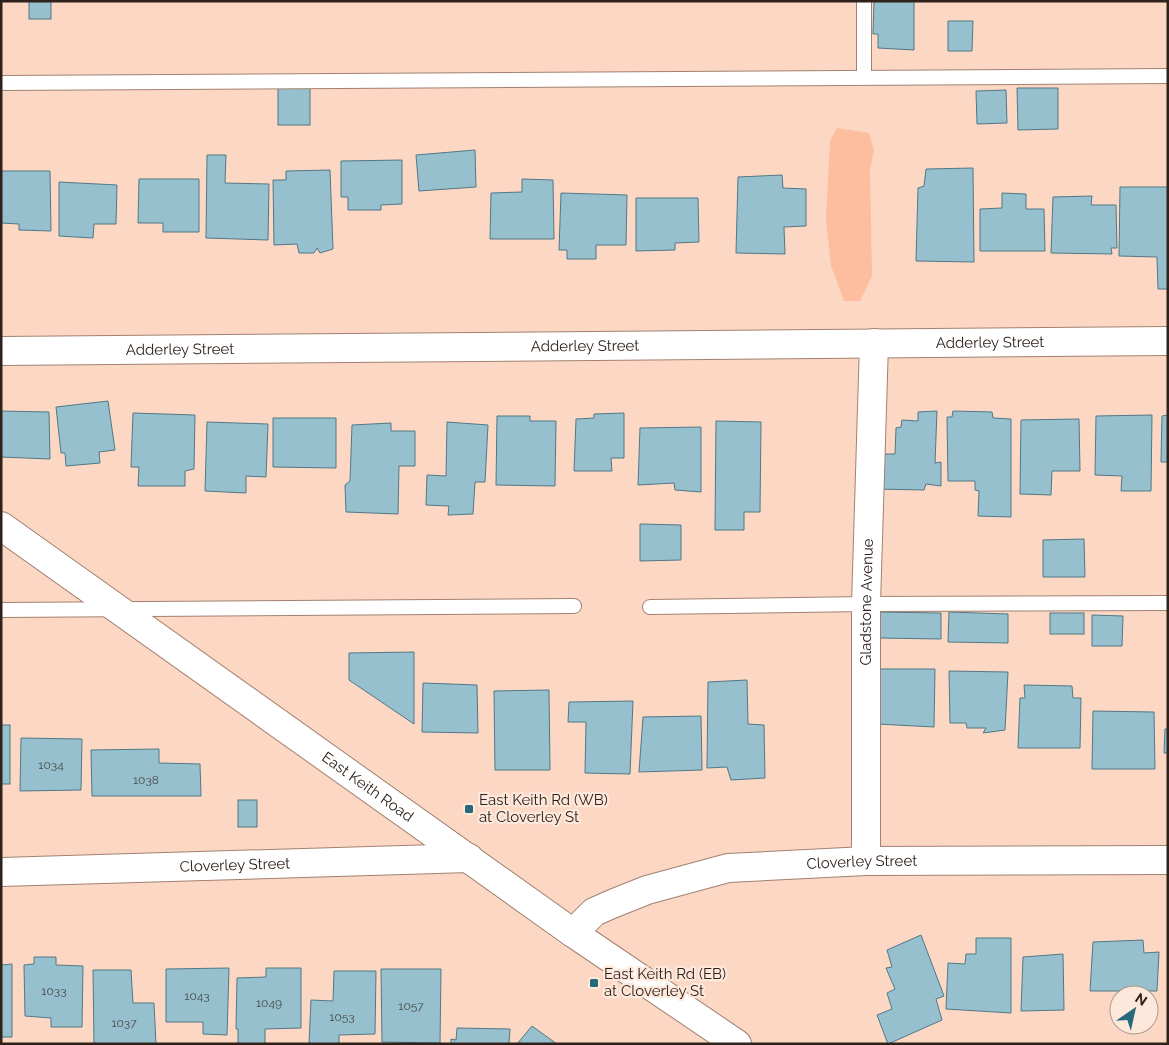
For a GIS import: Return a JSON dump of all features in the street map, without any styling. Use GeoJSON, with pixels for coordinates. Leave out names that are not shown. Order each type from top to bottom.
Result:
{"type":"FeatureCollection","features":[{"type":"Feature","properties":{"kind":"street","name":"Adderley Street"},"geometry":{"type":"LineString","coordinates":[[1,351],[1168,341]]}},
{"type":"Feature","properties":{"kind":"street","name":"Gladstone Avenue"},"geometry":{"type":"LineString","coordinates":[[866,861],[866,604],[874,343]]}},
{"type":"Feature","properties":{"kind":"street","name":"East Keith Road"},"geometry":{"type":"LineString","coordinates":[[1,526],[120,608],[573,933],[737,1044]]}},
{"type":"Feature","properties":{"kind":"street","name":"Cloverley Street"},"geometry":{"type":"LineString","coordinates":[[1,872],[469,858]]}},
{"type":"Feature","properties":{"kind":"street","name":"Cloverley Street"},"geometry":{"type":"LineString","coordinates":[[573,933],[594,912],[603,908],[647,890],[728,868],[866,861],[1168,860]]}},
{"type":"Feature","properties":{"kind":"lane"},"geometry":{"type":"LineString","coordinates":[[864,1],[864,77]]}},
{"type":"Feature","properties":{"kind":"lane"},"geometry":{"type":"LineString","coordinates":[[1,83],[1168,76]]}},
{"type":"Feature","properties":{"kind":"lane"},"geometry":{"type":"LineString","coordinates":[[650,607],[1168,603]]}},
{"type":"Feature","properties":{"kind":"lane"},"geometry":{"type":"LineString","coordinates":[[1,610],[574,606]]}},
{"type":"Feature","properties":{"kind":"shaded area"},"geometry":{"type":"Polygon","coordinates":[[[837,128],[869,133],[874,151],[870,170],[872,276],[860,301],[844,301],[831,266],[826,219],[830,141],[837,128]]]}},
{"type":"Feature","properties":{"kind":"building"},"geometry":{"type":"Polygon","coordinates":[[[29,1],[51,1],[51,19],[29,19],[29,1]]]}},
{"type":"Feature","properties":{"kind":"building"},"geometry":{"type":"Polygon","coordinates":[[[874,1],[914,1],[914,50],[878,48],[878,34],[873,34],[874,1]]]}},
{"type":"Feature","properties":{"kind":"building"},"geometry":{"type":"Polygon","coordinates":[[[948,21],[973,21],[972,51],[948,51],[948,21]]]}},
{"type":"Feature","properties":{"kind":"building"},"geometry":{"type":"Polygon","coordinates":[[[278,87],[310,87],[310,125],[278,125],[278,87]]]}},
{"type":"Feature","properties":{"kind":"building"},"geometry":{"type":"Polygon","coordinates":[[[1017,88],[1058,88],[1058,129],[1018,130],[1017,88]]]}},
{"type":"Feature","properties":{"kind":"building"},"geometry":{"type":"Polygon","coordinates":[[[1006,90],[1007,123],[977,124],[976,91],[1006,90]]]}},
{"type":"Feature","properties":{"kind":"building"},"geometry":{"type":"Polygon","coordinates":[[[475,150],[476,187],[419,191],[416,155],[475,150]]]}},
{"type":"Feature","properties":{"kind":"building"},"geometry":{"type":"Polygon","coordinates":[[[207,155],[226,155],[225,183],[269,184],[268,240],[206,238],[207,155]]]}},
{"type":"Feature","properties":{"kind":"building"},"geometry":{"type":"Polygon","coordinates":[[[402,160],[402,204],[381,205],[381,210],[348,210],[348,197],[341,197],[341,161],[402,160]]]}},
{"type":"Feature","properties":{"kind":"building"},"geometry":{"type":"Polygon","coordinates":[[[973,168],[974,262],[916,261],[918,188],[924,186],[926,169],[973,168]]]}},
{"type":"Feature","properties":{"kind":"building"},"geometry":{"type":"Polygon","coordinates":[[[330,170],[333,249],[320,253],[317,248],[314,253],[299,253],[297,244],[274,245],[273,180],[286,180],[286,171],[330,170]]]}},
{"type":"Feature","properties":{"kind":"building"},"geometry":{"type":"Polygon","coordinates":[[[1,171],[50,171],[51,231],[19,230],[19,224],[1,223],[1,171]]]}},
{"type":"Feature","properties":{"kind":"building"},"geometry":{"type":"Polygon","coordinates":[[[782,175],[783,188],[806,189],[806,226],[784,227],[785,254],[736,253],[738,177],[782,175]]]}},
{"type":"Feature","properties":{"kind":"building"},"geometry":{"type":"Polygon","coordinates":[[[139,179],[199,179],[199,232],[163,232],[163,223],[138,223],[139,179]]]}},
{"type":"Feature","properties":{"kind":"building"},"geometry":{"type":"Polygon","coordinates":[[[522,179],[553,180],[554,239],[490,239],[491,193],[522,192],[522,179]]]}},
{"type":"Feature","properties":{"kind":"building"},"geometry":{"type":"Polygon","coordinates":[[[59,182],[117,185],[116,224],[94,224],[93,238],[59,236],[59,182]]]}},
{"type":"Feature","properties":{"kind":"building"},"geometry":{"type":"Polygon","coordinates":[[[1120,187],[1168,187],[1168,289],[1158,289],[1157,257],[1119,256],[1120,187]]]}},
{"type":"Feature","properties":{"kind":"building"},"geometry":{"type":"Polygon","coordinates":[[[561,193],[627,195],[626,245],[596,245],[596,259],[567,259],[567,250],[559,250],[561,193]]]}},
{"type":"Feature","properties":{"kind":"building"},"geometry":{"type":"Polygon","coordinates":[[[1002,193],[1026,194],[1026,209],[1044,209],[1045,251],[980,251],[980,209],[1002,208],[1002,193]]]}},
{"type":"Feature","properties":{"kind":"building"},"geometry":{"type":"Polygon","coordinates":[[[1092,196],[1091,205],[1116,205],[1117,248],[1111,248],[1112,254],[1051,253],[1053,197],[1092,196]]]}},
{"type":"Feature","properties":{"kind":"building"},"geometry":{"type":"Polygon","coordinates":[[[636,198],[698,198],[699,242],[675,243],[675,250],[636,251],[636,198]]]}},
{"type":"Feature","properties":{"kind":"building"},"geometry":{"type":"Polygon","coordinates":[[[108,401],[115,450],[99,452],[100,463],[66,466],[65,453],[61,453],[56,407],[108,401]]]}},
{"type":"Feature","properties":{"kind":"building"},"geometry":{"type":"Polygon","coordinates":[[[1,411],[49,412],[50,459],[1,457],[1,411]]]}},
{"type":"Feature","properties":{"kind":"building"},"geometry":{"type":"Polygon","coordinates":[[[937,411],[935,463],[941,462],[941,486],[926,484],[924,490],[874,489],[875,454],[895,454],[896,428],[901,427],[902,420],[918,421],[918,412],[937,411]]]}},
{"type":"Feature","properties":{"kind":"building"},"geometry":{"type":"Polygon","coordinates":[[[953,411],[992,412],[993,418],[1011,419],[1011,517],[978,516],[979,491],[975,490],[975,481],[948,481],[947,417],[952,417],[953,411]]]}},
{"type":"Feature","properties":{"kind":"building"},"geometry":{"type":"Polygon","coordinates":[[[133,413],[195,415],[194,469],[185,471],[185,486],[138,486],[139,467],[131,467],[133,413]]]}},
{"type":"Feature","properties":{"kind":"building"},"geometry":{"type":"Polygon","coordinates":[[[624,413],[624,458],[611,458],[612,471],[574,471],[576,419],[594,418],[594,414],[624,413]]]}},
{"type":"Feature","properties":{"kind":"building"},"geometry":{"type":"Polygon","coordinates":[[[1152,415],[1151,491],[1121,491],[1122,476],[1095,475],[1096,416],[1152,415]]]}},
{"type":"Feature","properties":{"kind":"building"},"geometry":{"type":"Polygon","coordinates":[[[1168,415],[1168,462],[1161,462],[1162,416],[1168,415]]]}},
{"type":"Feature","properties":{"kind":"building"},"geometry":{"type":"Polygon","coordinates":[[[497,416],[530,416],[530,421],[556,421],[555,486],[496,485],[497,416]]]}},
{"type":"Feature","properties":{"kind":"building"},"geometry":{"type":"Polygon","coordinates":[[[273,418],[336,418],[336,468],[273,467],[273,418]]]}},
{"type":"Feature","properties":{"kind":"building"},"geometry":{"type":"Polygon","coordinates":[[[1079,419],[1080,471],[1052,471],[1051,495],[1020,494],[1021,420],[1079,419]]]}},
{"type":"Feature","properties":{"kind":"building"},"geometry":{"type":"Polygon","coordinates":[[[716,421],[761,422],[760,512],[744,512],[744,530],[715,530],[716,421]]]}},
{"type":"Feature","properties":{"kind":"building"},"geometry":{"type":"Polygon","coordinates":[[[207,422],[268,424],[266,477],[246,476],[246,493],[205,491],[207,422]]]}},
{"type":"Feature","properties":{"kind":"building"},"geometry":{"type":"Polygon","coordinates":[[[447,422],[488,425],[485,482],[475,482],[473,514],[448,515],[449,506],[426,505],[427,475],[446,476],[447,422]]]}},
{"type":"Feature","properties":{"kind":"building"},"geometry":{"type":"Polygon","coordinates":[[[391,423],[391,431],[415,431],[415,466],[399,466],[398,514],[346,512],[345,485],[350,481],[352,425],[391,423]]]}},
{"type":"Feature","properties":{"kind":"building"},"geometry":{"type":"Polygon","coordinates":[[[701,427],[701,492],[675,490],[674,483],[638,485],[640,428],[701,427]]]}},
{"type":"Feature","properties":{"kind":"building"},"geometry":{"type":"Polygon","coordinates":[[[640,524],[681,525],[681,560],[640,561],[640,524]]]}},
{"type":"Feature","properties":{"kind":"building"},"geometry":{"type":"Polygon","coordinates":[[[1084,539],[1085,577],[1043,577],[1043,540],[1084,539]]]}},
{"type":"Feature","properties":{"kind":"building"},"geometry":{"type":"Polygon","coordinates":[[[879,612],[941,613],[941,639],[879,638],[879,612]]]}},
{"type":"Feature","properties":{"kind":"building"},"geometry":{"type":"Polygon","coordinates":[[[949,612],[1008,614],[1008,643],[948,642],[949,612]]]}},
{"type":"Feature","properties":{"kind":"building"},"geometry":{"type":"Polygon","coordinates":[[[1050,613],[1084,613],[1084,634],[1050,634],[1050,613]]]}},
{"type":"Feature","properties":{"kind":"building"},"geometry":{"type":"Polygon","coordinates":[[[1092,615],[1123,616],[1122,646],[1092,646],[1092,615]]]}},
{"type":"Feature","properties":{"kind":"building"},"geometry":{"type":"Polygon","coordinates":[[[414,652],[414,724],[349,680],[349,653],[414,652]]]}},
{"type":"Feature","properties":{"kind":"building"},"geometry":{"type":"Polygon","coordinates":[[[878,669],[935,669],[934,727],[877,724],[878,669]]]}},
{"type":"Feature","properties":{"kind":"building"},"geometry":{"type":"Polygon","coordinates":[[[949,671],[1008,672],[1005,730],[983,733],[986,728],[967,728],[966,723],[950,723],[949,671]]]}},
{"type":"Feature","properties":{"kind":"building"},"geometry":{"type":"Polygon","coordinates":[[[747,680],[748,724],[764,725],[765,778],[731,780],[727,767],[707,768],[708,682],[747,680]]]}},
{"type":"Feature","properties":{"kind":"building"},"geometry":{"type":"Polygon","coordinates":[[[423,683],[477,685],[478,733],[422,732],[423,683]]]}},
{"type":"Feature","properties":{"kind":"building"},"geometry":{"type":"Polygon","coordinates":[[[1024,685],[1072,686],[1073,698],[1081,698],[1080,748],[1018,748],[1020,698],[1025,698],[1024,685]]]}},
{"type":"Feature","properties":{"kind":"building"},"geometry":{"type":"Polygon","coordinates":[[[549,690],[550,770],[495,770],[494,691],[549,690]]]}},
{"type":"Feature","properties":{"kind":"building"},"geometry":{"type":"Polygon","coordinates":[[[633,701],[630,774],[585,773],[586,722],[568,722],[569,702],[633,701]]]}},
{"type":"Feature","properties":{"kind":"building"},"geometry":{"type":"Polygon","coordinates":[[[1093,711],[1154,712],[1155,769],[1092,769],[1093,711]]]}},
{"type":"Feature","properties":{"kind":"building"},"geometry":{"type":"Polygon","coordinates":[[[701,716],[702,770],[639,772],[643,717],[701,716]]]}},
{"type":"Feature","properties":{"kind":"building"},"geometry":{"type":"Polygon","coordinates":[[[1,725],[10,725],[10,784],[1,784],[1,725]]]}},
{"type":"Feature","properties":{"kind":"building"},"geometry":{"type":"Polygon","coordinates":[[[1165,729],[1168,729],[1168,753],[1164,753],[1165,729]]]}},
{"type":"Feature","properties":{"kind":"building"},"geometry":{"type":"Polygon","coordinates":[[[21,738],[82,739],[81,790],[20,791],[21,738]]]}},
{"type":"Feature","properties":{"kind":"building"},"geometry":{"type":"Polygon","coordinates":[[[159,749],[159,763],[200,764],[201,796],[92,796],[91,750],[159,749]]]}},
{"type":"Feature","properties":{"kind":"building"},"geometry":{"type":"Polygon","coordinates":[[[238,800],[257,800],[257,827],[238,827],[238,800]]]}},
{"type":"Feature","properties":{"kind":"building"},"geometry":{"type":"Polygon","coordinates":[[[921,935],[944,996],[936,999],[942,1020],[888,1044],[877,1015],[892,1009],[887,993],[895,989],[886,968],[892,967],[887,950],[921,935]]]}},
{"type":"Feature","properties":{"kind":"building"},"geometry":{"type":"Polygon","coordinates":[[[976,938],[1011,938],[1011,1013],[946,1009],[948,963],[965,964],[966,954],[976,954],[976,938]]]}},
{"type":"Feature","properties":{"kind":"building"},"geometry":{"type":"Polygon","coordinates":[[[1143,940],[1144,953],[1159,952],[1157,985],[1109,985],[1109,991],[1090,991],[1093,942],[1143,940]]]}},
{"type":"Feature","properties":{"kind":"building"},"geometry":{"type":"Polygon","coordinates":[[[1063,954],[1064,1010],[1021,1011],[1023,957],[1063,954]]]}},
{"type":"Feature","properties":{"kind":"building"},"geometry":{"type":"Polygon","coordinates":[[[34,957],[56,957],[56,965],[83,966],[82,1027],[51,1027],[51,1018],[25,1016],[24,965],[34,964],[34,957]]]}},
{"type":"Feature","properties":{"kind":"building"},"geometry":{"type":"Polygon","coordinates":[[[12,964],[12,1037],[1,1037],[1,965],[12,964]]]}},
{"type":"Feature","properties":{"kind":"building"},"geometry":{"type":"Polygon","coordinates":[[[229,968],[227,1035],[203,1034],[203,1022],[166,1022],[166,969],[229,968]]]}},
{"type":"Feature","properties":{"kind":"building"},"geometry":{"type":"Polygon","coordinates":[[[266,968],[301,968],[301,1028],[265,1029],[265,1044],[238,1044],[238,1029],[236,1029],[237,978],[266,977],[266,968]]]}},
{"type":"Feature","properties":{"kind":"building"},"geometry":{"type":"Polygon","coordinates":[[[381,969],[441,969],[440,1043],[382,1042],[381,969]]]}},
{"type":"Feature","properties":{"kind":"building"},"geometry":{"type":"Polygon","coordinates":[[[93,970],[131,970],[133,1003],[154,1003],[156,1044],[94,1044],[93,970]]]}},
{"type":"Feature","properties":{"kind":"building"},"geometry":{"type":"Polygon","coordinates":[[[334,971],[376,971],[375,1034],[339,1035],[339,1044],[309,1044],[311,1000],[333,1001],[334,971]]]}},
{"type":"Feature","properties":{"kind":"building"},"geometry":{"type":"Polygon","coordinates":[[[532,1026],[557,1044],[517,1044],[532,1026]]]}},
{"type":"Feature","properties":{"kind":"building"},"geometry":{"type":"Polygon","coordinates":[[[457,1028],[510,1029],[509,1044],[451,1044],[451,1039],[456,1040],[457,1028]]]}},
{"type":"Feature","properties":{"kind":"place","name":"East Keith Rd (WB) at Cloverley St"},"geometry":{"type":"Point","coordinates":[469,809]}},
{"type":"Feature","properties":{"kind":"place","name":"East Keith Rd (EB) at Cloverley St"},"geometry":{"type":"Point","coordinates":[594,983]}}]}
